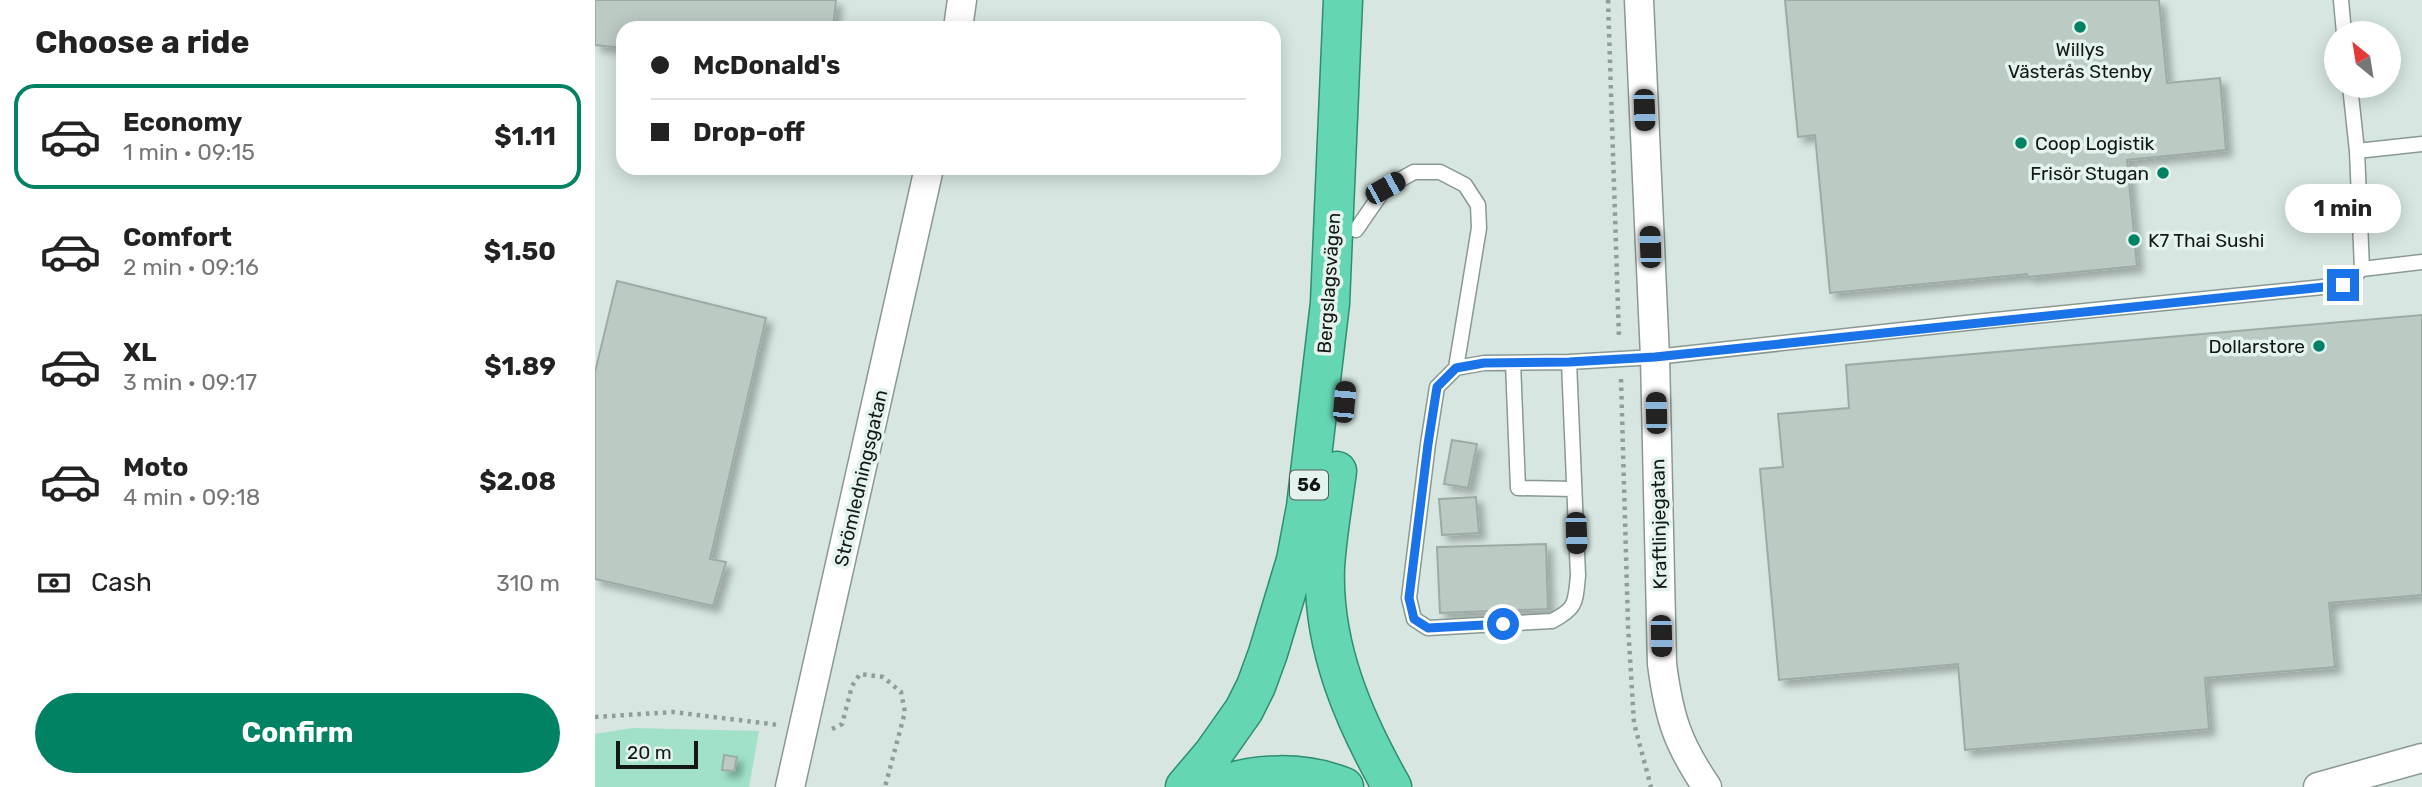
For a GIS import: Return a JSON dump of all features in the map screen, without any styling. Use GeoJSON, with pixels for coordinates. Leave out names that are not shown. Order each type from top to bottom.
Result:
{"type":"FeatureCollection","features":[{"type":"Feature","properties":{"kind":"highway","name":"Bergslagsvägen"},"geometry":{"type":"LineString","coordinates":[[1185,787],[1213,754],[1250,698],[1268,653],[1296,560],[1308,496],[1330,303],[1343,0]]}},
{"type":"Feature","properties":{"kind":"highway","name":"Bergslagsvägen"},"geometry":{"type":"LineString","coordinates":[[1356,0],[1356,230],[1345,392],[1325,567],[1326,595],[1337,666],[1357,721],[1392,787]]}},
{"type":"Feature","properties":{"kind":"highway"},"geometry":{"type":"LineString","coordinates":[[1216,787],[1253,777],[1280,775],[1306,777],[1344,787]]}},
{"type":"Feature","properties":{"kind":"street"},"geometry":{"type":"LineString","coordinates":[[959,21],[962,0]]}},
{"type":"Feature","properties":{"kind":"street","name":"Kraftlinjegatan"},"geometry":{"type":"LineString","coordinates":[[1639,0],[1655,357],[1662,664],[1668,709],[1682,747],[1707,787]]}},
{"type":"Feature","properties":{"kind":"street","name":"Strömledningsgatan"},"geometry":{"type":"LineString","coordinates":[[790,787],[927,175]]}},
{"type":"Feature","properties":{"kind":"street"},"geometry":{"type":"LineString","coordinates":[[2318,787],[2422,758]]}},
{"type":"Feature","properties":{"kind":"lane"},"geometry":{"type":"LineString","coordinates":[[2341,0],[2343,21]]}},
{"type":"Feature","properties":{"kind":"lane"},"geometry":{"type":"LineString","coordinates":[[2351,98],[2357,151],[2362,269]]}},
{"type":"Feature","properties":{"kind":"lane"},"geometry":{"type":"LineString","coordinates":[[2357,151],[2422,144]]}},
{"type":"Feature","properties":{"kind":"lane"},"geometry":{"type":"LineString","coordinates":[[1356,230],[1385,188],[1414,172],[1440,172],[1465,186],[1478,205],[1479,228],[1456,368]]}},
{"type":"Feature","properties":{"kind":"lane"},"geometry":{"type":"LineString","coordinates":[[1569,362],[1577,576],[1575,605],[1566,614],[1552,621],[1428,628],[1414,619],[1409,598],[1437,387],[1456,368],[1484,363],[1655,357],[2343,285],[2362,269],[2422,262]]}},
{"type":"Feature","properties":{"kind":"lane"},"geometry":{"type":"LineString","coordinates":[[1513,363],[1518,488],[1574,489]]}},
{"type":"Feature","properties":{"kind":"path"},"geometry":{"type":"LineString","coordinates":[[1608,0],[1628,625],[1634,723],[1651,787]]}},
{"type":"Feature","properties":{"kind":"green space"},"geometry":{"type":"Polygon","coordinates":[[[632,728],[759,731],[749,787],[595,787],[595,734],[632,728]]]}},
{"type":"Feature","properties":{"kind":"building"},"geometry":{"type":"Polygon","coordinates":[[[595,0],[836,0],[834,21],[616,21],[616,47],[595,45],[595,0]]]}},
{"type":"Feature","properties":{"kind":"building","name":"Coop Logistik"},"geometry":{"type":"Polygon","coordinates":[[[1785,0],[2159,0],[2167,83],[2220,78],[2226,150],[2127,160],[2137,266],[1830,293],[1815,135],[1798,137],[1785,0]]]}},
{"type":"Feature","properties":{"kind":"building"},"geometry":{"type":"Polygon","coordinates":[[[617,281],[766,318],[710,559],[726,562],[713,606],[595,579],[595,372],[617,281]]]}},
{"type":"Feature","properties":{"kind":"building"},"geometry":{"type":"Polygon","coordinates":[[[2422,315],[2422,595],[2329,603],[2335,667],[2205,678],[2209,729],[1965,750],[1958,664],[1779,680],[1760,469],[1783,467],[1778,414],[1849,408],[1846,365],[2422,315]]]}},
{"type":"Feature","properties":{"kind":"building"},"geometry":{"type":"Polygon","coordinates":[[[1452,440],[1477,444],[1468,488],[1444,484],[1452,440]]]}},
{"type":"Feature","properties":{"kind":"building"},"geometry":{"type":"Polygon","coordinates":[[[1476,497],[1479,533],[1442,535],[1439,499],[1476,497]]]}},
{"type":"Feature","properties":{"kind":"building"},"geometry":{"type":"Polygon","coordinates":[[[1546,544],[1548,609],[1440,613],[1437,547],[1546,544]]]}},
{"type":"Feature","properties":{"kind":"building"},"geometry":{"type":"Polygon","coordinates":[[[724,755],[737,757],[734,771],[722,770],[724,755]]]}},
{"type":"Feature","properties":{"kind":"place","name":"Willys Västerås Stenby"},"geometry":{"type":"Point","coordinates":[2080,27]}},
{"type":"Feature","properties":{"kind":"place","name":"Coop Logistik"},"geometry":{"type":"Point","coordinates":[2021,143]}},
{"type":"Feature","properties":{"kind":"place","name":"Frisör Stugan"},"geometry":{"type":"Point","coordinates":[2163,173]}},
{"type":"Feature","properties":{"kind":"place","name":"K7 Thai Sushi"},"geometry":{"type":"Point","coordinates":[2134,240]}},
{"type":"Feature","properties":{"kind":"place","name":"Dollarstore"},"geometry":{"type":"Point","coordinates":[2319,346]}},
{"type":"Feature","properties":{"kind":"route"},"geometry":{"type":"LineString","coordinates":[[1503,624],[1428,628],[1414,619],[1409,598],[1437,387],[1456,368],[1484,363],[1655,357],[2343,285]]}}]}
